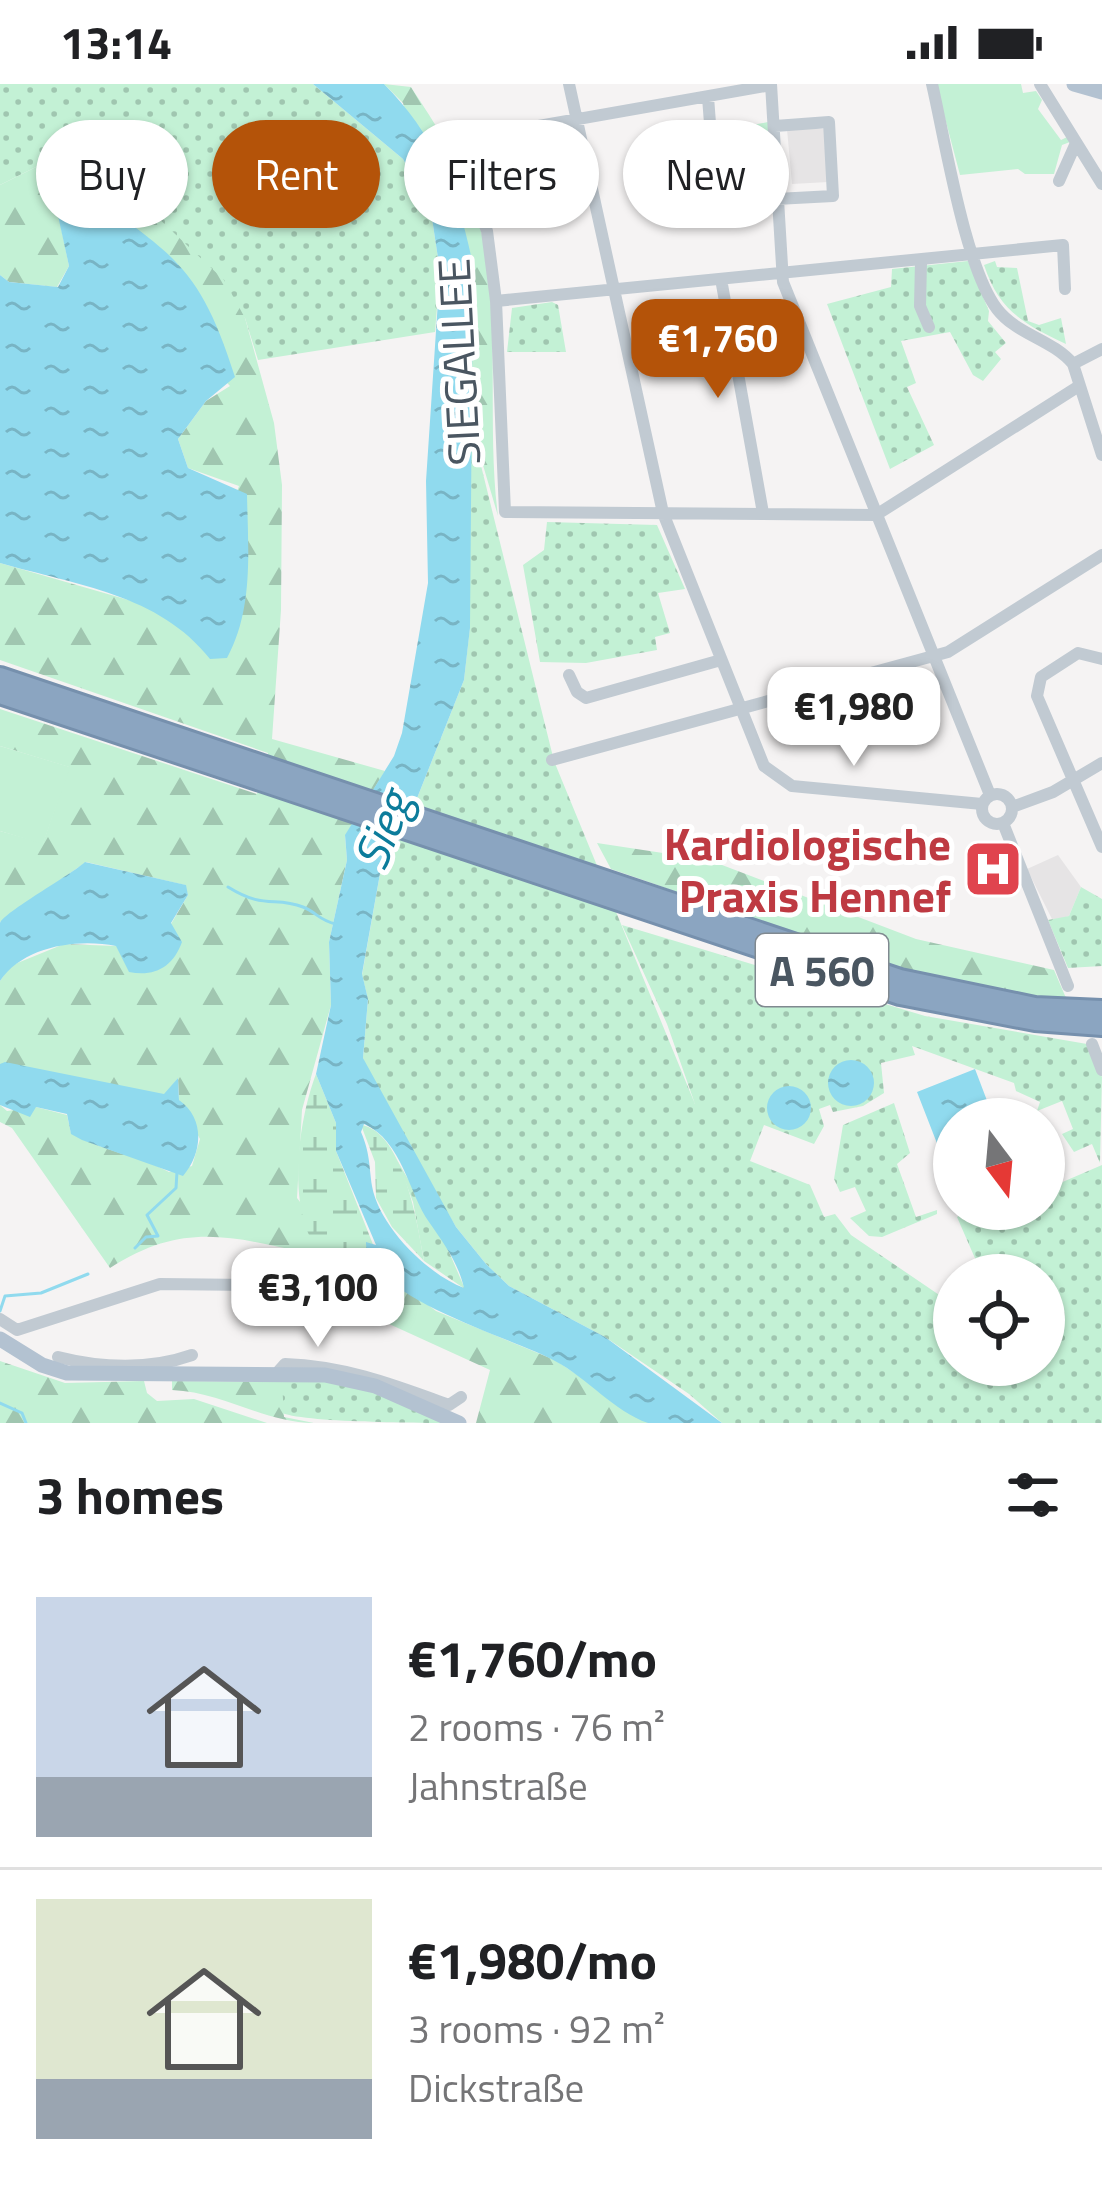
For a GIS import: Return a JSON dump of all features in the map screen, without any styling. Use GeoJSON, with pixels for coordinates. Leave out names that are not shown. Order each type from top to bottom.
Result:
{"type":"FeatureCollection","features":[{"type":"Feature","properties":{"kind":"highway","name":"A 560"},"geometry":{"type":"LineString","coordinates":[[0,677],[900,979],[1035,1007],[1102,1010]]}},
{"type":"Feature","properties":{"kind":"highway","name":"A 560"},"geometry":{"type":"LineString","coordinates":[[0,694],[900,995],[1035,1022],[1102,1025]]}},
{"type":"Feature","properties":{"kind":"main road"},"geometry":{"type":"LineString","coordinates":[[1074,84],[1102,92]]}},
{"type":"Feature","properties":{"kind":"main road"},"geometry":{"type":"LineString","coordinates":[[0,1339],[42,1365],[67,1373],[154,1369],[325,1376],[375,1386],[459,1423]]}},
{"type":"Feature","properties":{"kind":"street"},"geometry":{"type":"LineString","coordinates":[[569,84],[663,513],[764,766],[792,786],[986,800],[1004,795],[1012,807]]}},
{"type":"Feature","properties":{"kind":"street"},"geometry":{"type":"LineString","coordinates":[[577,117],[771,84],[774,120]]}},
{"type":"Feature","properties":{"kind":"street"},"geometry":{"type":"LineString","coordinates":[[932,84],[975,256],[993,304],[1012,326],[1072,364],[1102,455]]}},
{"type":"Feature","properties":{"kind":"street"},"geometry":{"type":"LineString","coordinates":[[1040,84],[1102,184]]}},
{"type":"Feature","properties":{"kind":"street"},"geometry":{"type":"LineString","coordinates":[[708,97],[710,120]]}},
{"type":"Feature","properties":{"kind":"street","name":"SIEGALLEE"},"geometry":{"type":"LineString","coordinates":[[577,117],[453,141],[487,231],[496,301],[505,512],[663,513]]}},
{"type":"Feature","properties":{"kind":"street"},"geometry":{"type":"LineString","coordinates":[[789,125],[829,122],[833,196],[789,197]]}},
{"type":"Feature","properties":{"kind":"street"},"geometry":{"type":"LineString","coordinates":[[1059,181],[1076,143]]}},
{"type":"Feature","properties":{"kind":"street"},"geometry":{"type":"LineString","coordinates":[[781,228],[783,272],[936,657],[986,800],[987,820],[1003,823]]}},
{"type":"Feature","properties":{"kind":"street"},"geometry":{"type":"LineString","coordinates":[[496,301],[1063,245],[1065,289]]}},
{"type":"Feature","properties":{"kind":"street"},"geometry":{"type":"LineString","coordinates":[[921,262],[920,306],[929,327]]}},
{"type":"Feature","properties":{"kind":"street"},"geometry":{"type":"LineString","coordinates":[[721,279],[764,513]]}},
{"type":"Feature","properties":{"kind":"street"},"geometry":{"type":"LineString","coordinates":[[1072,364],[1102,349]]}},
{"type":"Feature","properties":{"kind":"street"},"geometry":{"type":"LineString","coordinates":[[663,513],[876,514],[1079,386]]}},
{"type":"Feature","properties":{"kind":"street"},"geometry":{"type":"LineString","coordinates":[[552,760],[936,657],[1102,555]]}},
{"type":"Feature","properties":{"kind":"street"},"geometry":{"type":"LineString","coordinates":[[1102,658],[1078,652],[1041,676],[1038,685],[1040,707],[1102,847]]}},
{"type":"Feature","properties":{"kind":"street"},"geometry":{"type":"LineString","coordinates":[[568,675],[586,698],[721,660]]}},
{"type":"Feature","properties":{"kind":"street"},"geometry":{"type":"LineString","coordinates":[[1003,823],[1012,807],[1102,763]]}},
{"type":"Feature","properties":{"kind":"street"},"geometry":{"type":"LineString","coordinates":[[1003,823],[1068,986]]}},
{"type":"Feature","properties":{"kind":"street"},"geometry":{"type":"LineString","coordinates":[[1092,1044],[1102,1070]]}},
{"type":"Feature","properties":{"kind":"street"},"geometry":{"type":"LineString","coordinates":[[0,1319],[17,1330],[160,1284],[251,1285],[277,1259],[293,1262],[302,1272]]}},
{"type":"Feature","properties":{"kind":"street"},"geometry":{"type":"LineString","coordinates":[[58,1357],[154,1369],[192,1355]]}},
{"type":"Feature","properties":{"kind":"street"},"geometry":{"type":"LineString","coordinates":[[277,1373],[285,1364],[314,1365],[368,1374],[449,1405],[461,1397]]}},
{"type":"Feature","properties":{"kind":"shaded area"},"geometry":{"type":"Polygon","coordinates":[[[789,129],[824,129],[828,182],[792,184],[789,129]]]}},
{"type":"Feature","properties":{"kind":"shaded area"},"geometry":{"type":"Polygon","coordinates":[[[1058,855],[1081,887],[1069,916],[1053,921],[1027,869],[1058,855]]]}},
{"type":"Feature","properties":{"kind":"green space"},"geometry":{"type":"Polygon","coordinates":[[[0,84],[313,84],[356,120],[212,120],[212,228],[380,228],[380,140],[404,161],[404,228],[433,228],[440,271],[435,332],[258,360],[245,318],[130,228],[188,228],[188,120],[36,120],[36,167],[0,185],[0,84]]]}},
{"type":"Feature","properties":{"kind":"green space"},"geometry":{"type":"Polygon","coordinates":[[[384,84],[411,87],[432,120],[407,120],[403,103],[384,84]]]}},
{"type":"Feature","properties":{"kind":"green space"},"geometry":{"type":"Polygon","coordinates":[[[936,84],[1021,84],[1023,93],[1036,91],[1042,100],[1038,109],[1061,140],[1067,137],[1070,142],[1062,145],[1054,174],[1025,174],[1018,169],[960,175],[936,84]]]}},
{"type":"Feature","properties":{"kind":"green space"},"geometry":{"type":"Polygon","coordinates":[[[36,167],[36,228],[61,228],[69,266],[57,287],[9,282],[0,275],[0,185],[36,167]]]}},
{"type":"Feature","properties":{"kind":"green space"},"geometry":{"type":"Polygon","coordinates":[[[80,228],[169,228],[224,280],[245,318],[274,423],[282,485],[281,610],[272,739],[385,771],[345,836],[347,860],[329,942],[331,1005],[302,1110],[297,1198],[356,1275],[410,1291],[436,1311],[555,1360],[649,1423],[476,1423],[490,1370],[330,1297],[307,1253],[206,1237],[160,1244],[110,1268],[12,1128],[0,1122],[0,1105],[7,1111],[36,1107],[67,1115],[71,1133],[169,1172],[192,1166],[200,1139],[179,1100],[178,1078],[165,1095],[0,1064],[0,981],[10,966],[64,944],[116,946],[171,924],[188,895],[185,885],[86,862],[0,922],[0,831],[43,843],[69,767],[0,746],[0,709],[257,794],[268,753],[0,660],[0,563],[139,603],[186,628],[239,486],[188,468],[178,439],[206,401],[230,386],[80,228]]]}},
{"type":"Feature","properties":{"kind":"green space"},"geometry":{"type":"Polygon","coordinates":[[[435,228],[480,228],[483,239],[492,317],[498,516],[470,421],[468,356],[435,228]]]}},
{"type":"Feature","properties":{"kind":"green space"},"geometry":{"type":"Polygon","coordinates":[[[968,261],[989,311],[988,321],[1006,343],[995,352],[1001,359],[983,381],[973,375],[950,332],[901,341],[916,383],[907,387],[934,445],[890,469],[827,304],[891,287],[892,269],[968,261]]]}},
{"type":"Feature","properties":{"kind":"green space"},"geometry":{"type":"Polygon","coordinates":[[[995,261],[997,267],[1017,268],[1028,321],[1039,325],[1061,318],[1066,344],[1026,322],[1005,305],[984,265],[995,261]]]}},
{"type":"Feature","properties":{"kind":"green space"},"geometry":{"type":"Polygon","coordinates":[[[558,305],[566,352],[507,352],[512,308],[558,305]]]}},
{"type":"Feature","properties":{"kind":"green space"},"geometry":{"type":"Polygon","coordinates":[[[470,421],[554,761],[695,1104],[667,1024],[622,925],[925,1016],[1087,1044],[1102,1077],[1100,1163],[1092,1144],[1074,1152],[1065,1138],[1065,1133],[1073,1129],[1065,1098],[1031,1098],[1016,1091],[1014,1083],[912,1046],[915,1055],[881,1063],[884,1093],[863,1106],[833,1112],[830,1105],[819,1109],[824,1126],[814,1144],[764,1125],[750,1161],[810,1185],[824,1217],[835,1214],[851,1235],[933,1291],[933,1386],[1065,1386],[1065,1254],[973,1254],[963,1230],[1065,1230],[1065,1181],[1102,1165],[1102,1423],[722,1423],[689,1394],[605,1337],[509,1286],[456,1227],[371,1082],[363,1058],[368,999],[362,975],[381,868],[402,836],[464,680],[470,627],[470,421]]]}},
{"type":"Feature","properties":{"kind":"green space"},"geometry":{"type":"Polygon","coordinates":[[[547,522],[657,525],[685,589],[658,593],[670,633],[655,637],[657,650],[586,663],[540,662],[523,565],[544,550],[547,522]]]}},
{"type":"Feature","properties":{"kind":"green space"},"geometry":{"type":"Polygon","coordinates":[[[0,746],[70,767],[43,844],[0,831],[0,746]]]}},
{"type":"Feature","properties":{"kind":"green space"},"geometry":{"type":"Polygon","coordinates":[[[597,843],[709,860],[916,939],[1054,970],[1066,998],[950,981],[835,948],[611,869],[597,843]]]}},
{"type":"Feature","properties":{"kind":"green space"},"geometry":{"type":"Polygon","coordinates":[[[1081,887],[1102,899],[1102,966],[1068,968],[1048,920],[1069,916],[1081,887]]]}},
{"type":"Feature","properties":{"kind":"green space"},"geometry":{"type":"Polygon","coordinates":[[[316,1074],[336,1123],[336,1151],[374,1247],[410,1291],[340,1269],[316,1248],[306,1227],[298,1175],[303,1120],[316,1074]]]}},
{"type":"Feature","properties":{"kind":"green space"},"geometry":{"type":"Polygon","coordinates":[[[894,1103],[910,1153],[897,1164],[916,1217],[933,1211],[933,1216],[882,1237],[869,1236],[850,1218],[866,1211],[855,1187],[840,1192],[834,1179],[843,1125],[894,1103]]]}},
{"type":"Feature","properties":{"kind":"green space"},"geometry":{"type":"Polygon","coordinates":[[[361,1125],[376,1131],[398,1161],[413,1204],[424,1261],[392,1227],[376,1198],[375,1162],[361,1125]]]}},
{"type":"Feature","properties":{"kind":"green space"},"geometry":{"type":"Polygon","coordinates":[[[397,1160],[446,1245],[465,1289],[424,1261],[413,1202],[397,1160]]]}},
{"type":"Feature","properties":{"kind":"green space"},"geometry":{"type":"Polygon","coordinates":[[[0,1361],[65,1383],[144,1381],[147,1393],[157,1401],[194,1399],[267,1423],[0,1423],[0,1361]]]}},
{"type":"Feature","properties":{"kind":"green space"},"geometry":{"type":"Polygon","coordinates":[[[370,1380],[460,1423],[337,1420],[280,1412],[282,1382],[370,1380]]]}},
{"type":"Feature","properties":{"kind":"green space"},"geometry":{"type":"Polygon","coordinates":[[[172,1381],[282,1382],[284,1417],[314,1423],[278,1418],[209,1396],[172,1390],[172,1381]]]}},
{"type":"Feature","properties":{"kind":"water"},"geometry":{"type":"Polygon","coordinates":[[[313,84],[384,84],[415,120],[404,120],[404,161],[380,140],[380,120],[356,120],[313,84]]]}},
{"type":"Feature","properties":{"kind":"water"},"geometry":{"type":"Polygon","coordinates":[[[61,228],[135,228],[164,250],[197,288],[223,341],[235,377],[206,401],[178,439],[188,468],[247,494],[245,599],[227,658],[210,659],[189,637],[141,606],[0,563],[0,275],[9,282],[58,287],[69,266],[61,228]]]}},
{"type":"Feature","properties":{"kind":"water","name":"Sieg"},"geometry":{"type":"Polygon","coordinates":[[[433,228],[464,228],[473,266],[470,628],[464,680],[402,836],[381,868],[362,974],[368,999],[363,1058],[456,1227],[486,1264],[509,1286],[605,1337],[722,1423],[648,1423],[636,1418],[555,1361],[444,1314],[389,1281],[372,1262],[366,1242],[376,1245],[336,1151],[336,1123],[316,1074],[331,1005],[329,942],[347,860],[345,835],[394,756],[402,733],[428,583],[426,481],[440,271],[433,228]],[[364,1124],[361,1132],[372,1186],[384,1217],[420,1260],[464,1288],[454,1261],[387,1142],[364,1124]]]}},
{"type":"Feature","properties":{"kind":"water"},"geometry":{"type":"Polygon","coordinates":[[[85,862],[186,885],[188,895],[171,923],[182,942],[174,958],[155,971],[129,972],[116,946],[69,944],[22,960],[0,981],[0,923],[85,862]]]}},
{"type":"Feature","properties":{"kind":"water"},"geometry":{"type":"Polygon","coordinates":[[[851,1060],[867,1067],[874,1083],[867,1099],[851,1106],[835,1099],[828,1083],[835,1067],[851,1060]]]}},
{"type":"Feature","properties":{"kind":"water"},"geometry":{"type":"Polygon","coordinates":[[[0,1064],[164,1094],[178,1078],[179,1100],[197,1126],[190,1167],[183,1176],[82,1140],[71,1134],[67,1114],[36,1107],[30,1117],[0,1105],[0,1064]]]}},
{"type":"Feature","properties":{"kind":"water"},"geometry":{"type":"Polygon","coordinates":[[[975,1069],[986,1098],[933,1098],[933,1133],[917,1092],[975,1069]]]}},
{"type":"Feature","properties":{"kind":"water"},"geometry":{"type":"Polygon","coordinates":[[[789,1086],[805,1092],[811,1108],[805,1124],[789,1130],[773,1124],[767,1108],[773,1092],[789,1086]]]}},
{"type":"Feature","properties":{"kind":"waterway"},"geometry":{"type":"LineString","coordinates":[[228,887],[260,901],[303,907],[336,924]]}},
{"type":"Feature","properties":{"kind":"waterway"},"geometry":{"type":"LineString","coordinates":[[135,1248],[146,1237],[158,1236],[147,1215],[176,1188],[177,1172]]}},
{"type":"Feature","properties":{"kind":"waterway"},"geometry":{"type":"LineString","coordinates":[[0,1311],[5,1296],[41,1293],[88,1274]]}},
{"type":"Feature","properties":{"kind":"waterway"},"geometry":{"type":"LineString","coordinates":[[0,1403],[22,1413],[26,1423]]}},
{"type":"Feature","properties":{"kind":"place","name":"Kardiologische Praxis Hennef"},"geometry":{"type":"Point","coordinates":[993,869]}}]}
